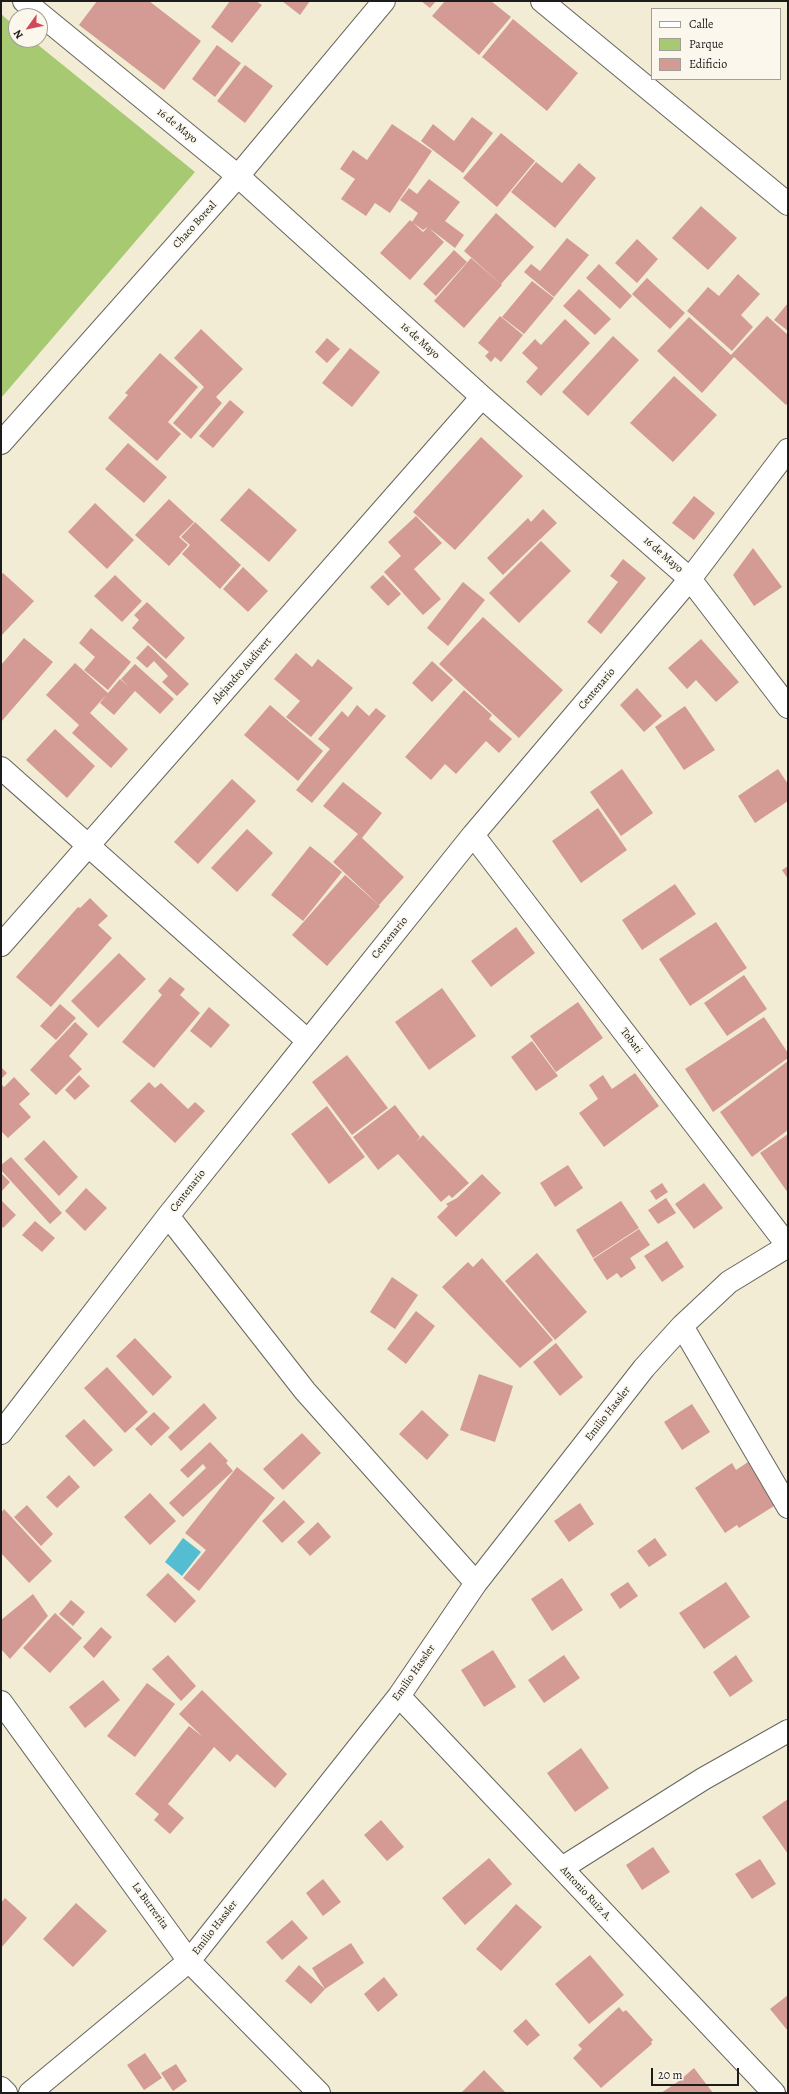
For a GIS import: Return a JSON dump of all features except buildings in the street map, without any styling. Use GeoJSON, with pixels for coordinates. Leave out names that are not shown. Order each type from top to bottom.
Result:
{"type":"FeatureCollection","features":[{"type":"Feature","properties":{"kind":"street","name":"16 de Mayo"},"geometry":{"type":"LineString","coordinates":[[24,1],[238,176],[482,397],[690,579],[788,706]]}},
{"type":"Feature","properties":{"kind":"street","name":"Chaco Boreal"},"geometry":{"type":"LineString","coordinates":[[1,443],[238,176],[384,1]]}},
{"type":"Feature","properties":{"kind":"street"},"geometry":{"type":"LineString","coordinates":[[542,1],[788,204]]}},
{"type":"Feature","properties":{"kind":"street","name":"Alejandro Audivert"},"geometry":{"type":"LineString","coordinates":[[1,945],[482,397]]}},
{"type":"Feature","properties":{"kind":"street","name":"Centenario"},"geometry":{"type":"LineString","coordinates":[[1,1433],[168,1216],[308,1041],[473,835],[690,579],[788,450]]}},
{"type":"Feature","properties":{"kind":"street"},"geometry":{"type":"LineString","coordinates":[[1,768],[308,1041]]}},
{"type":"Feature","properties":{"kind":"street","name":"Tobati"},"geometry":{"type":"LineString","coordinates":[[473,835],[788,1246]]}},
{"type":"Feature","properties":{"kind":"street"},"geometry":{"type":"LineString","coordinates":[[168,1216],[305,1391],[476,1583]]}},
{"type":"Feature","properties":{"kind":"street","name":"Emilio Hassler"},"geometry":{"type":"LineString","coordinates":[[30,2093],[189,1961],[399,1696],[476,1583],[644,1368],[682,1326],[729,1282],[788,1246]]}},
{"type":"Feature","properties":{"kind":"street"},"geometry":{"type":"LineString","coordinates":[[682,1326],[788,1507]]}},
{"type":"Feature","properties":{"kind":"street","name":"Antonio Ruiz A."},"geometry":{"type":"LineString","coordinates":[[399,1696],[774,2093]]}},
{"type":"Feature","properties":{"kind":"street","name":"La Burrerita"},"geometry":{"type":"LineString","coordinates":[[1,1702],[189,1961],[319,2093]]}},
{"type":"Feature","properties":{"kind":"street"},"geometry":{"type":"LineString","coordinates":[[562,1868],[703,1780],[788,1731]]}},
{"type":"Feature","properties":{"kind":"street"},"geometry":{"type":"LineString","coordinates":[[1,2088],[6,2093]]}},
{"type":"Feature","properties":{"kind":"green space"},"geometry":{"type":"Polygon","coordinates":[[[1,14],[8,20],[8,48],[42,48],[195,172],[1,398],[1,14]]]}},
{"type":"Feature","properties":{"kind":"water"},"geometry":{"type":"Polygon","coordinates":[[[183,1538],[201,1552],[182,1576],[165,1562],[183,1538]]]}}]}
